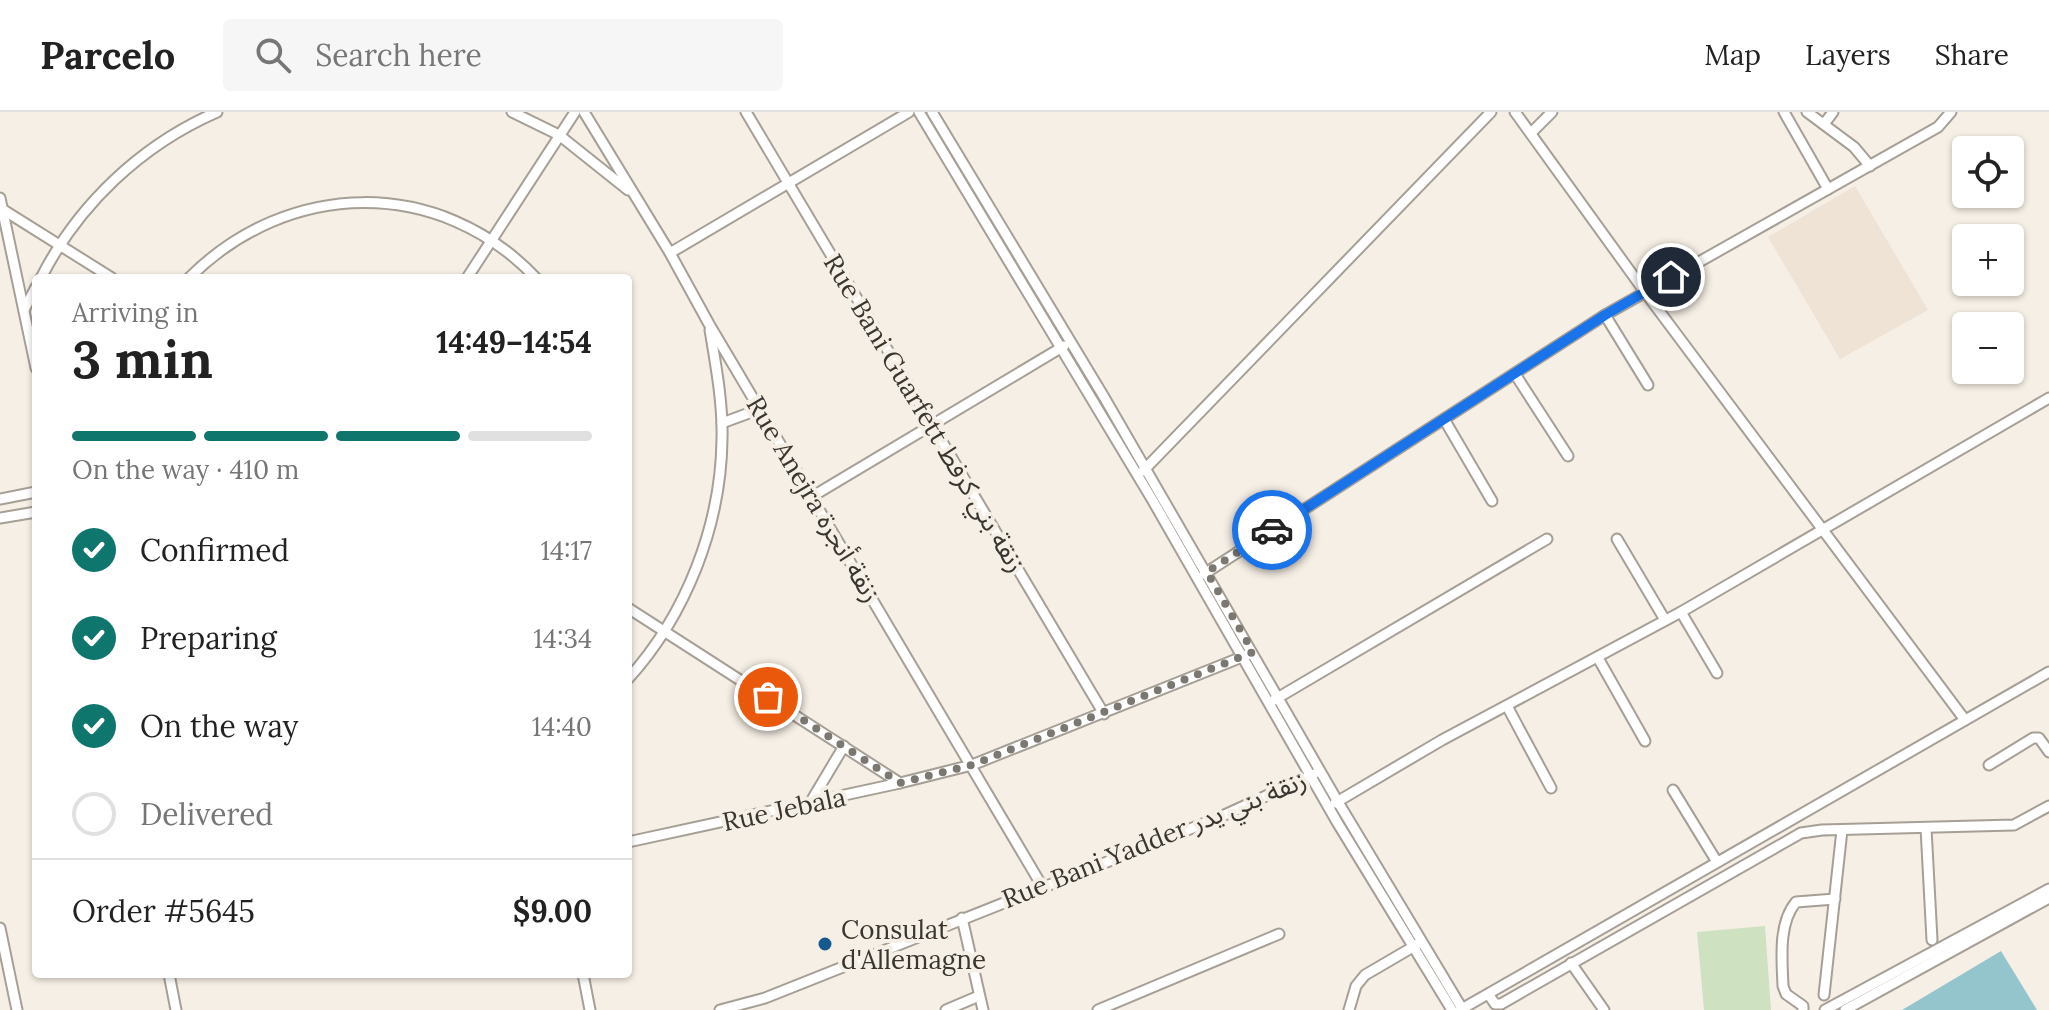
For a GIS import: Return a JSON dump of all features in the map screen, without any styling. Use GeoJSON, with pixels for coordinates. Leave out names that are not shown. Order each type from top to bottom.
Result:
{"type":"FeatureCollection","features":[{"type":"Feature","properties":{"kind":"street"},"geometry":{"type":"LineString","coordinates":[[43,274],[58,245],[89,206],[121,174],[169,138],[217,112]]}},
{"type":"Feature","properties":{"kind":"street"},"geometry":{"type":"LineString","coordinates":[[512,112],[559,135],[634,195]]}},
{"type":"Feature","properties":{"kind":"street"},"geometry":{"type":"LineString","coordinates":[[470,274],[575,112]]}},
{"type":"Feature","properties":{"kind":"street","name":"Rue Anejra زنقة أنجرة"},"geometry":{"type":"LineString","coordinates":[[584,112],[1042,886]]}},
{"type":"Feature","properties":{"kind":"street","name":"Rue Bani Guarfett زنقة بني كرفط"},"geometry":{"type":"LineString","coordinates":[[746,112],[1104,714]]}},
{"type":"Feature","properties":{"kind":"street"},"geometry":{"type":"LineString","coordinates":[[670,253],[909,112]]}},
{"type":"Feature","properties":{"kind":"street"},"geometry":{"type":"LineString","coordinates":[[919,112],[1138,476],[1310,776],[1462,1010],[2049,672]]}},
{"type":"Feature","properties":{"kind":"street"},"geometry":{"type":"LineString","coordinates":[[932,112],[1207,572],[1418,944],[1452,1010]]}},
{"type":"Feature","properties":{"kind":"street"},"geometry":{"type":"LineString","coordinates":[[1138,476],[1491,112]]}},
{"type":"Feature","properties":{"kind":"street"},"geometry":{"type":"LineString","coordinates":[[1515,112],[1645,292],[1965,720]]}},
{"type":"Feature","properties":{"kind":"street"},"geometry":{"type":"LineString","coordinates":[[1532,132],[1552,112]]}},
{"type":"Feature","properties":{"kind":"street"},"geometry":{"type":"LineString","coordinates":[[1784,112],[1828,189]]}},
{"type":"Feature","properties":{"kind":"street"},"geometry":{"type":"LineString","coordinates":[[1807,112],[1854,147],[1870,166]]}},
{"type":"Feature","properties":{"kind":"street"},"geometry":{"type":"LineString","coordinates":[[1824,124],[1833,112]]}},
{"type":"Feature","properties":{"kind":"street"},"geometry":{"type":"LineString","coordinates":[[1197,578],[1605,315],[1938,127],[1951,112]]}},
{"type":"Feature","properties":{"kind":"street"},"geometry":{"type":"LineString","coordinates":[[194,274],[224,248],[252,231],[292,214],[339,203],[360,202],[411,206],[437,214],[492,240],[531,274]]}},
{"type":"Feature","properties":{"kind":"street"},"geometry":{"type":"LineString","coordinates":[[1,204],[105,274]]}},
{"type":"Feature","properties":{"kind":"street"},"geometry":{"type":"LineString","coordinates":[[1,204],[32,349]]}},
{"type":"Feature","properties":{"kind":"street"},"geometry":{"type":"LineString","coordinates":[[24,310],[32,295]]}},
{"type":"Feature","properties":{"kind":"street"},"geometry":{"type":"LineString","coordinates":[[1605,315],[1648,385]]}},
{"type":"Feature","properties":{"kind":"street"},"geometry":{"type":"LineString","coordinates":[[632,674],[666,631],[705,544],[720,471],[722,423],[709,324]]}},
{"type":"Feature","properties":{"kind":"street"},"geometry":{"type":"LineString","coordinates":[[813,496],[1071,342]]}},
{"type":"Feature","properties":{"kind":"street"},"geometry":{"type":"LineString","coordinates":[[1515,374],[1568,456]]}},
{"type":"Feature","properties":{"kind":"street"},"geometry":{"type":"LineString","coordinates":[[1329,807],[1681,612],[2049,398]]}},
{"type":"Feature","properties":{"kind":"street"},"geometry":{"type":"LineString","coordinates":[[722,423],[760,409]]}},
{"type":"Feature","properties":{"kind":"street"},"geometry":{"type":"LineString","coordinates":[[1444,419],[1492,501]]}},
{"type":"Feature","properties":{"kind":"street"},"geometry":{"type":"LineString","coordinates":[[0,499],[32,493]]}},
{"type":"Feature","properties":{"kind":"street"},"geometry":{"type":"LineString","coordinates":[[0,518],[32,513]]}},
{"type":"Feature","properties":{"kind":"street"},"geometry":{"type":"LineString","coordinates":[[1268,703],[1547,539]]}},
{"type":"Feature","properties":{"kind":"street"},"geometry":{"type":"LineString","coordinates":[[1617,539],[1665,620]]}},
{"type":"Feature","properties":{"kind":"street"},"geometry":{"type":"LineString","coordinates":[[632,610],[900,783]]}},
{"type":"Feature","properties":{"kind":"street"},"geometry":{"type":"LineString","coordinates":[[1681,612],[1717,673]]}},
{"type":"Feature","properties":{"kind":"street","name":"Rue Jebala"},"geometry":{"type":"LineString","coordinates":[[632,841],[972,765],[1253,652]]}},
{"type":"Feature","properties":{"kind":"street"},"geometry":{"type":"LineString","coordinates":[[1598,658],[1645,741]]}},
{"type":"Feature","properties":{"kind":"street"},"geometry":{"type":"LineString","coordinates":[[1507,706],[1551,788]]}},
{"type":"Feature","properties":{"kind":"street"},"geometry":{"type":"LineString","coordinates":[[1989,765],[2033,738],[2039,738],[2049,752]]}},
{"type":"Feature","properties":{"kind":"street"},"geometry":{"type":"LineString","coordinates":[[810,803],[844,746]]}},
{"type":"Feature","properties":{"kind":"street","name":"Rue Bani Yadder زنقة بني يدر"},"geometry":{"type":"LineString","coordinates":[[720,1010],[765,998],[1220,817],[1320,771]]}},
{"type":"Feature","properties":{"kind":"street"},"geometry":{"type":"LineString","coordinates":[[1673,790],[1717,862]]}},
{"type":"Feature","properties":{"kind":"street"},"geometry":{"type":"LineString","coordinates":[[1489,995],[1495,1005],[1499,1005],[1801,833],[2016,825],[2049,806]]}},
{"type":"Feature","properties":{"kind":"street"},"geometry":{"type":"LineString","coordinates":[[1926,828],[1932,940]]}},
{"type":"Feature","properties":{"kind":"street"},"geometry":{"type":"LineString","coordinates":[[1824,995],[1842,830]]}},
{"type":"Feature","properties":{"kind":"street"},"geometry":{"type":"LineString","coordinates":[[1825,1010],[2049,889]]}},
{"type":"Feature","properties":{"kind":"street"},"geometry":{"type":"LineString","coordinates":[[1845,1010],[2049,898]]}},
{"type":"Feature","properties":{"kind":"street"},"geometry":{"type":"LineString","coordinates":[[1803,1010],[1801,1004],[1786,994],[1783,986],[1785,926],[1790,909],[1796,902],[1835,899]]}},
{"type":"Feature","properties":{"kind":"street"},"geometry":{"type":"LineString","coordinates":[[962,918],[983,1010]]}},
{"type":"Feature","properties":{"kind":"street"},"geometry":{"type":"LineString","coordinates":[[0,928],[17,1010]]}},
{"type":"Feature","properties":{"kind":"street"},"geometry":{"type":"LineString","coordinates":[[1098,1010],[1279,934]]}},
{"type":"Feature","properties":{"kind":"street"},"geometry":{"type":"LineString","coordinates":[[1349,1010],[1357,984],[1365,975],[1418,944]]}},
{"type":"Feature","properties":{"kind":"street"},"geometry":{"type":"LineString","coordinates":[[1571,963],[1604,1010]]}},
{"type":"Feature","properties":{"kind":"street"},"geometry":{"type":"LineString","coordinates":[[170,978],[176,1010]]}},
{"type":"Feature","properties":{"kind":"street"},"geometry":{"type":"LineString","coordinates":[[584,978],[590,1010]]}},
{"type":"Feature","properties":{"kind":"street"},"geometry":{"type":"LineString","coordinates":[[946,1010],[979,996]]}},
{"type":"Feature","properties":{"kind":"shaded area"},"geometry":{"type":"Polygon","coordinates":[[[1855,186],[1928,310],[1840,359],[1768,237],[1855,186]]]}},
{"type":"Feature","properties":{"kind":"green space"},"geometry":{"type":"Polygon","coordinates":[[[1765,926],[1771,1010],[1704,1010],[1697,932],[1765,926]]]}},
{"type":"Feature","properties":{"kind":"water"},"geometry":{"type":"Polygon","coordinates":[[[2001,951],[2037,1010],[1902,1010],[2001,951]]]}},
{"type":"Feature","properties":{"kind":"way so far"},"geometry":{"type":"LineString","coordinates":[[768,697],[900,783],[972,765],[1253,652],[1207,572],[1272,530]]}},
{"type":"Feature","properties":{"kind":"place","name":"Consulat d'Allemagne"},"geometry":{"type":"Point","coordinates":[825,944]}},
{"type":"Feature","properties":{"kind":"route"},"geometry":{"type":"LineString","coordinates":[[1272,530],[1605,315],[1671,277]]}}]}
